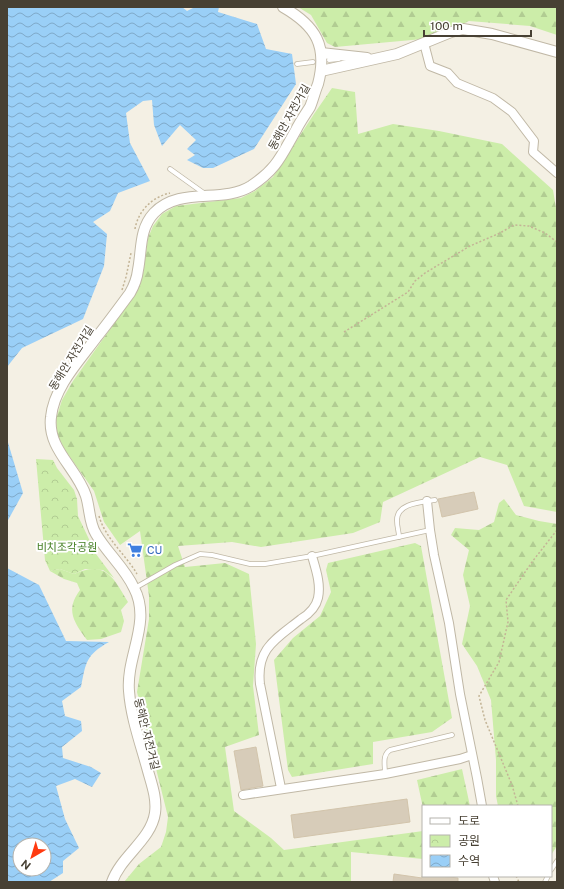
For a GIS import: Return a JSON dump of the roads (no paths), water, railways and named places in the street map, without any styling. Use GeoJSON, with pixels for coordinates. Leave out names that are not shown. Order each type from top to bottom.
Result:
{"type":"FeatureCollection","features":[{"type":"Feature","properties":{"kind":"street"},"geometry":{"type":"LineString","coordinates":[[112,882],[118,868],[148,830],[155,814],[155,797],[132,712],[129,690],[131,669],[140,624],[138,586],[95,532],[86,497],[82,488],[52,437],[50,427],[52,408],[67,377],[134,285],[138,269],[142,236],[148,220],[160,208],[176,200],[240,191],[250,186],[273,168],[279,161],[310,105],[321,71],[321,53],[318,39],[298,17],[283,7]]}},
{"type":"Feature","properties":{"kind":"street"},"geometry":{"type":"LineString","coordinates":[[321,71],[397,54],[451,32],[463,29],[492,34],[557,52]]}},
{"type":"Feature","properties":{"kind":"street"},"geometry":{"type":"LineString","coordinates":[[424,43],[430,66],[448,73],[457,83],[493,98],[512,112],[534,141],[533,152],[557,173]]}},
{"type":"Feature","properties":{"kind":"street"},"geometry":{"type":"LineString","coordinates":[[321,53],[375,59]]}},
{"type":"Feature","properties":{"kind":"street"},"geometry":{"type":"LineString","coordinates":[[431,501],[430,530],[449,623],[460,694],[482,805]]}},
{"type":"Feature","properties":{"kind":"street"},"geometry":{"type":"LineString","coordinates":[[281,788],[260,684],[259,669],[263,654],[274,640],[308,614],[318,599],[319,586],[312,556]]}},
{"type":"Feature","properties":{"kind":"street"},"geometry":{"type":"LineString","coordinates":[[243,795],[281,788],[385,774],[460,759],[472,755]]}},
{"type":"Feature","properties":{"kind":"lane"},"geometry":{"type":"LineString","coordinates":[[330,60],[375,59]]}},
{"type":"Feature","properties":{"kind":"lane"},"geometry":{"type":"LineString","coordinates":[[297,64],[313,62]]}},
{"type":"Feature","properties":{"kind":"lane"},"geometry":{"type":"LineString","coordinates":[[170,169],[207,195]]}},
{"type":"Feature","properties":{"kind":"lane"},"geometry":{"type":"LineString","coordinates":[[400,537],[397,521],[400,511],[407,506],[431,501]]}},
{"type":"Feature","properties":{"kind":"lane"},"geometry":{"type":"LineString","coordinates":[[138,586],[174,565],[200,554],[212,555],[256,565],[312,556],[430,530]]}},
{"type":"Feature","properties":{"kind":"lane"},"geometry":{"type":"LineString","coordinates":[[385,774],[384,757],[390,750],[452,735]]}},
{"type":"Feature","properties":{"kind":"water"},"geometry":{"type":"Polygon","coordinates":[[[7,7],[182,7],[187,11],[195,7],[219,7],[218,12],[257,24],[266,49],[292,54],[296,84],[254,149],[213,168],[203,168],[187,160],[195,155],[187,149],[196,140],[180,125],[162,146],[154,125],[152,100],[143,101],[126,113],[130,143],[150,181],[118,193],[110,211],[93,222],[107,234],[104,266],[83,319],[22,348],[7,367],[7,7]]]}},
{"type":"Feature","properties":{"kind":"water"},"geometry":{"type":"Polygon","coordinates":[[[7,439],[23,493],[7,522],[7,439]]]}},
{"type":"Feature","properties":{"kind":"water"},"geometry":{"type":"Polygon","coordinates":[[[7,568],[39,585],[66,641],[109,642],[91,655],[84,671],[81,687],[62,701],[65,716],[81,721],[82,731],[62,747],[63,758],[91,767],[101,773],[92,787],[75,779],[56,786],[65,819],[79,848],[63,861],[63,873],[49,882],[7,882],[7,568]]]}},
{"type":"Feature","properties":{"kind":"place","name":"CU"},"geometry":{"type":"Point","coordinates":[135,550]}},
{"type":"Feature","properties":{"kind":"park label","name":"비치조각공원"},"geometry":{"type":"Point","coordinates":[67,547]}}]}
